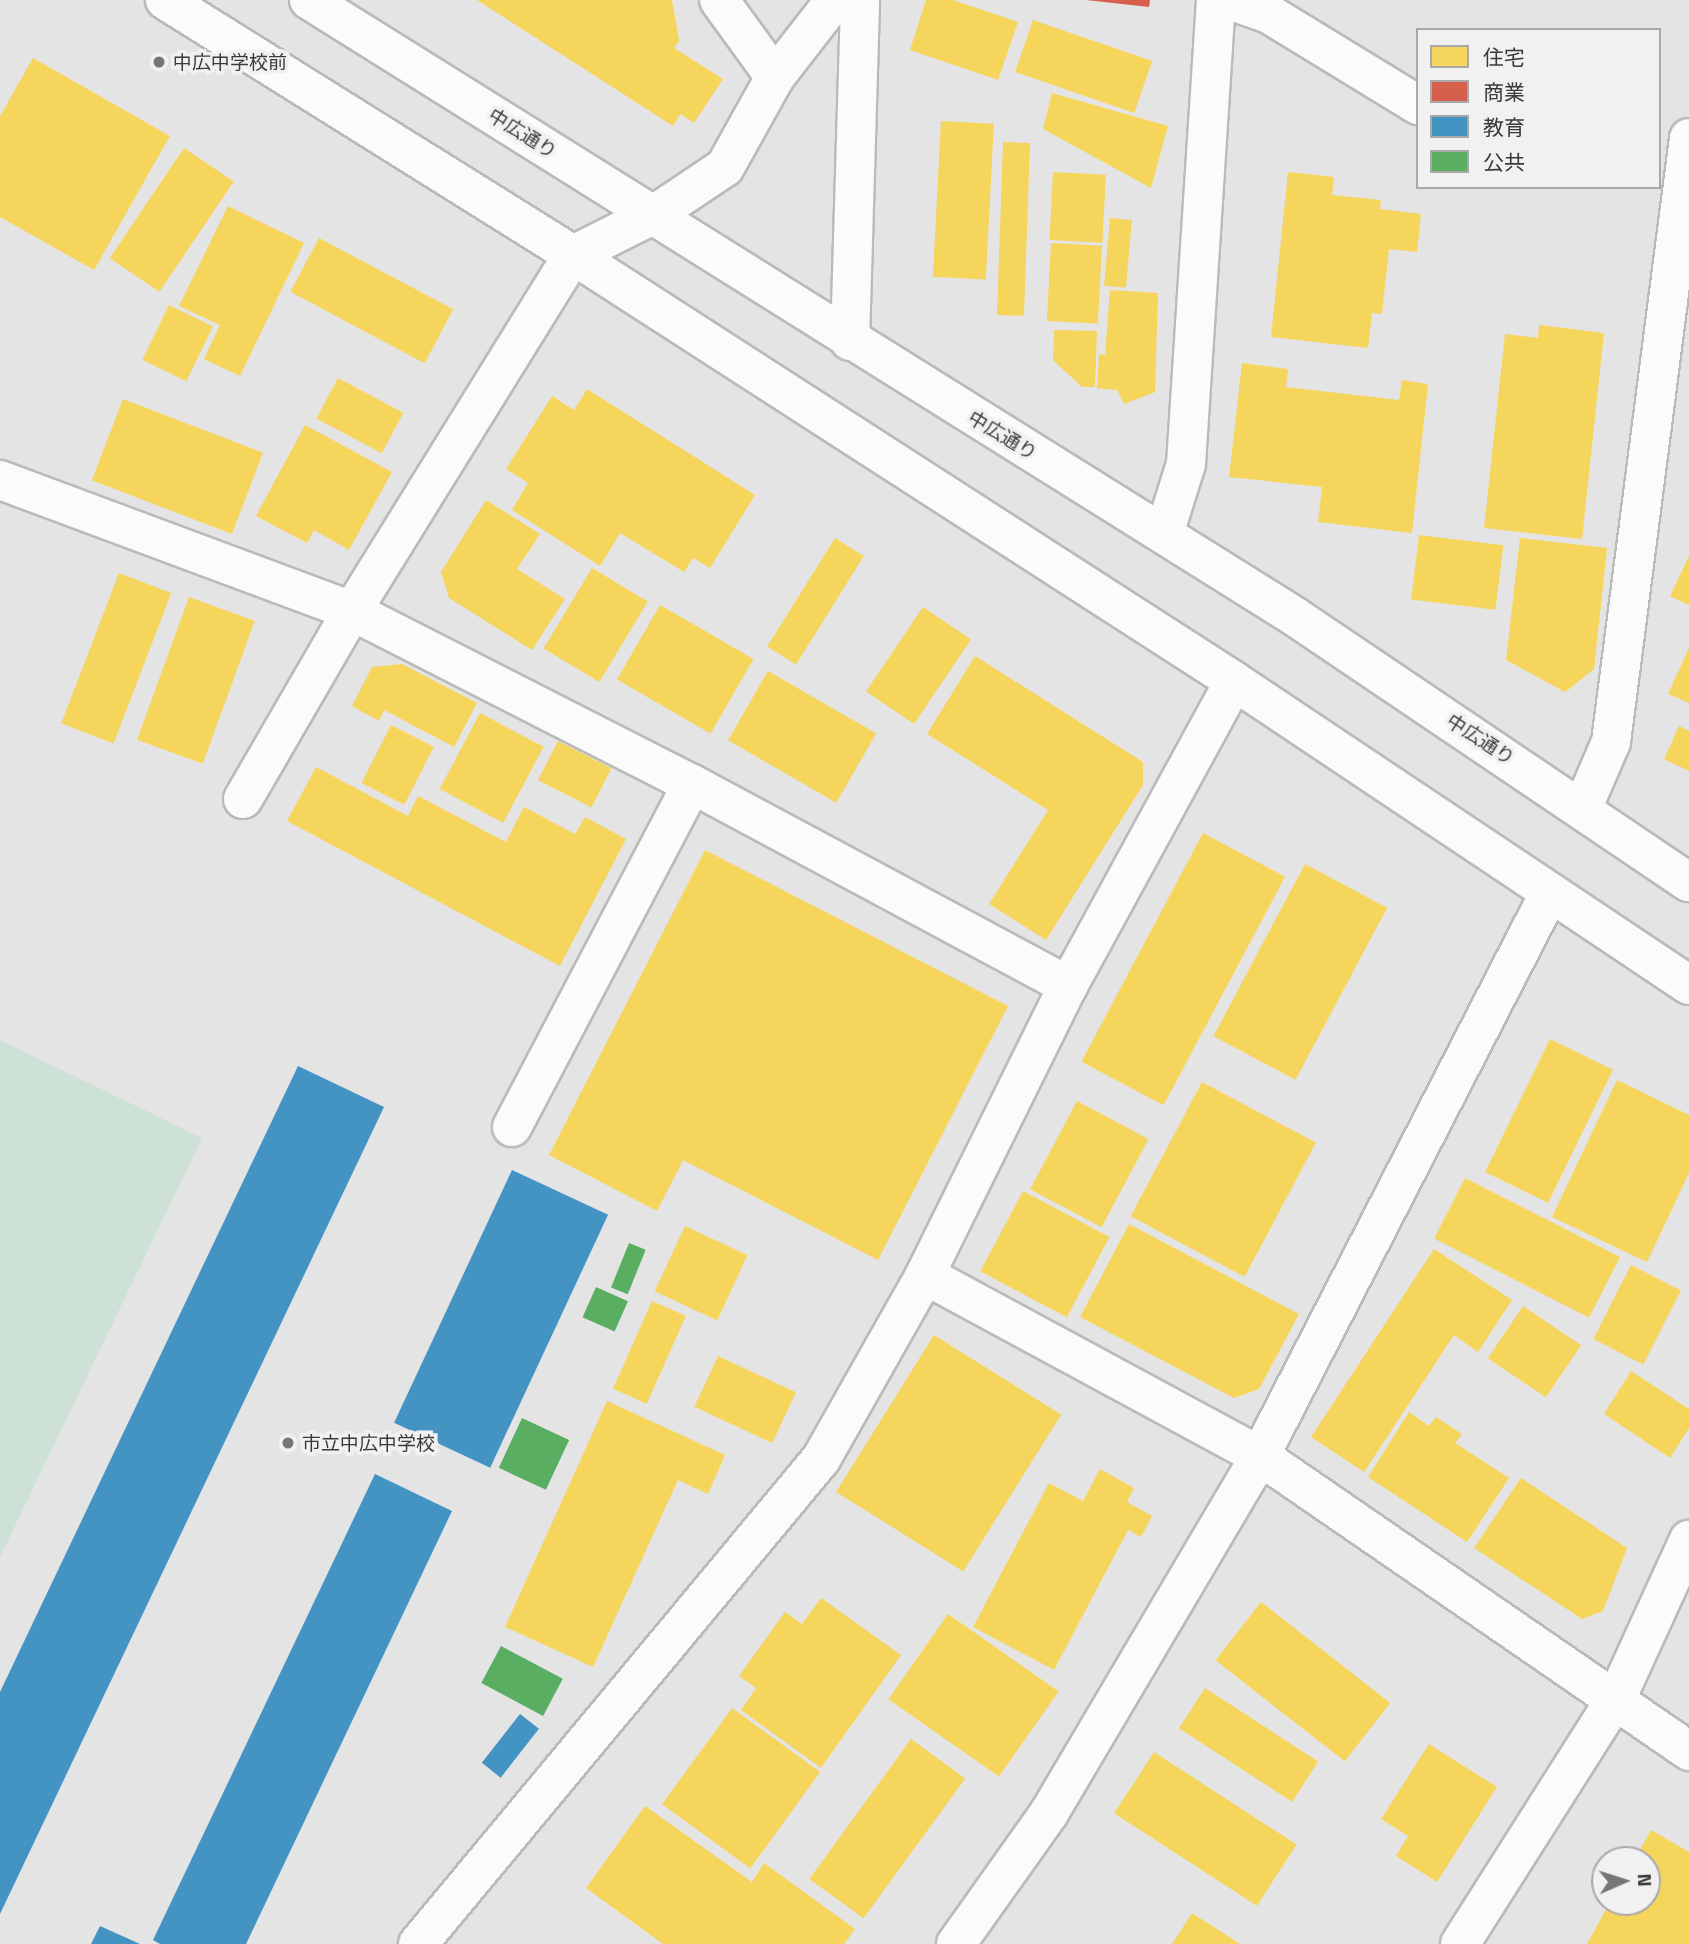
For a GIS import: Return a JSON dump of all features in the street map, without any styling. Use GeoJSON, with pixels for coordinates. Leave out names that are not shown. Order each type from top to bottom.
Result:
{"type":"FeatureCollection","features":[{"type":"Feature","properties":{"kind":"street"},"geometry":{"type":"LineString","coordinates":[[165,0],[573,256],[1234,681],[1689,985]]}},
{"type":"Feature","properties":{"kind":"street","name":"中広通り"},"geometry":{"type":"LineString","coordinates":[[309,0],[654,214],[850,341],[1164,534],[1583,807],[1689,882]]}},
{"type":"Feature","properties":{"kind":"street"},"geometry":{"type":"LineString","coordinates":[[719,0],[775,77]]}},
{"type":"Feature","properties":{"kind":"street"},"geometry":{"type":"LineString","coordinates":[[243,799],[352,611],[573,256],[654,214],[726,167],[775,77],[835,0]]}},
{"type":"Feature","properties":{"kind":"street"},"geometry":{"type":"LineString","coordinates":[[850,341],[860,0]]}},
{"type":"Feature","properties":{"kind":"street"},"geometry":{"type":"LineString","coordinates":[[1164,534],[1186,464],[1216,0]]}},
{"type":"Feature","properties":{"kind":"street"},"geometry":{"type":"LineString","coordinates":[[1228,0],[1269,14],[1416,105]]}},
{"type":"Feature","properties":{"kind":"street"},"geometry":{"type":"LineString","coordinates":[[1583,807],[1611,742],[1678,155]]}},
{"type":"Feature","properties":{"kind":"street"},"geometry":{"type":"LineString","coordinates":[[0,480],[352,611],[692,784],[1068,986]]}},
{"type":"Feature","properties":{"kind":"street"},"geometry":{"type":"LineString","coordinates":[[418,1944],[821,1459],[925,1275],[1068,986],[1234,681]]}},
{"type":"Feature","properties":{"kind":"street"},"geometry":{"type":"LineString","coordinates":[[512,1127],[692,784]]}},
{"type":"Feature","properties":{"kind":"street"},"geometry":{"type":"LineString","coordinates":[[956,1944],[1049,1812],[1260,1456],[1550,892]]}},
{"type":"Feature","properties":{"kind":"street"},"geometry":{"type":"LineString","coordinates":[[925,1275],[1260,1456],[1616,1697],[1689,1751]]}},
{"type":"Feature","properties":{"kind":"street"},"geometry":{"type":"LineString","coordinates":[[1460,1944],[1616,1697],[1689,1539]]}},
{"type":"Feature","properties":{"kind":"green space"},"geometry":{"type":"Polygon","coordinates":[[[0,1040],[202,1138],[0,1557],[0,1040]]]}},
{"type":"Feature","properties":{"kind":"building: 住宅"},"geometry":{"type":"Polygon","coordinates":[[[477,0],[672,0],[679,41],[674,48],[723,79],[694,123],[680,114],[673,126],[477,0]]]}},
{"type":"Feature","properties":{"kind":"building: 住宅"},"geometry":{"type":"Polygon","coordinates":[[[926,0],[953,0],[1018,22],[998,80],[910,50],[926,0]]]}},
{"type":"Feature","properties":{"kind":"building: 住宅"},"geometry":{"type":"Polygon","coordinates":[[[1033,20],[1152,61],[1134,113],[1015,72],[1033,20]]]}},
{"type":"Feature","properties":{"kind":"building: 住宅"},"geometry":{"type":"Polygon","coordinates":[[[33,58],[170,136],[94,270],[0,217],[0,116],[33,58]]]}},
{"type":"Feature","properties":{"kind":"building: 住宅"},"geometry":{"type":"Polygon","coordinates":[[[1052,93],[1168,126],[1151,188],[1043,129],[1052,93]]]}},
{"type":"Feature","properties":{"kind":"building: 住宅"},"geometry":{"type":"Polygon","coordinates":[[[941,121],[994,124],[986,280],[933,277],[941,121]]]}},
{"type":"Feature","properties":{"kind":"building: 住宅"},"geometry":{"type":"Polygon","coordinates":[[[1003,142],[1030,143],[1024,316],[997,315],[1003,142]]]}},
{"type":"Feature","properties":{"kind":"building: 住宅"},"geometry":{"type":"Polygon","coordinates":[[[184,148],[234,182],[159,292],[110,258],[184,148]]]}},
{"type":"Feature","properties":{"kind":"building: 住宅"},"geometry":{"type":"Polygon","coordinates":[[[1053,172],[1106,175],[1102,243],[1049,240],[1053,172]]]}},
{"type":"Feature","properties":{"kind":"building: 住宅"},"geometry":{"type":"Polygon","coordinates":[[[1288,172],[1334,177],[1332,195],[1381,200],[1380,209],[1421,214],[1417,252],[1389,249],[1382,314],[1372,313],[1368,348],[1271,337],[1288,172]]]}},
{"type":"Feature","properties":{"kind":"building: 住宅"},"geometry":{"type":"Polygon","coordinates":[[[228,206],[304,243],[240,376],[204,359],[220,325],[179,306],[228,206]]]}},
{"type":"Feature","properties":{"kind":"building: 住宅"},"geometry":{"type":"Polygon","coordinates":[[[1110,218],[1132,220],[1126,288],[1104,286],[1110,218]]]}},
{"type":"Feature","properties":{"kind":"building: 住宅"},"geometry":{"type":"Polygon","coordinates":[[[319,238],[453,309],[425,363],[290,292],[319,238]]]}},
{"type":"Feature","properties":{"kind":"building: 住宅"},"geometry":{"type":"Polygon","coordinates":[[[1051,243],[1102,246],[1098,324],[1047,321],[1051,243]]]}},
{"type":"Feature","properties":{"kind":"building: 住宅"},"geometry":{"type":"Polygon","coordinates":[[[1110,290],[1158,293],[1155,392],[1124,404],[1117,390],[1097,388],[1099,354],[1105,355],[1110,290]]]}},
{"type":"Feature","properties":{"kind":"building: 住宅"},"geometry":{"type":"Polygon","coordinates":[[[169,305],[213,326],[186,381],[142,360],[169,305]]]}},
{"type":"Feature","properties":{"kind":"building: 住宅"},"geometry":{"type":"Polygon","coordinates":[[[1539,325],[1604,333],[1582,539],[1484,528],[1505,334],[1538,338],[1539,325]]]}},
{"type":"Feature","properties":{"kind":"building: 住宅"},"geometry":{"type":"Polygon","coordinates":[[[1054,330],[1097,331],[1095,387],[1082,387],[1053,360],[1054,330]]]}},
{"type":"Feature","properties":{"kind":"building: 住宅"},"geometry":{"type":"Polygon","coordinates":[[[1242,363],[1288,369],[1286,387],[1399,400],[1402,380],[1428,384],[1412,533],[1318,522],[1322,487],[1229,477],[1242,363]]]}},
{"type":"Feature","properties":{"kind":"building: 住宅"},"geometry":{"type":"Polygon","coordinates":[[[338,378],[403,413],[382,453],[316,419],[338,378]]]}},
{"type":"Feature","properties":{"kind":"building: 住宅"},"geometry":{"type":"Polygon","coordinates":[[[587,389],[755,495],[710,568],[693,558],[684,572],[620,533],[600,566],[512,510],[528,483],[506,469],[552,396],[574,410],[587,389]]]}},
{"type":"Feature","properties":{"kind":"building: 住宅"},"geometry":{"type":"Polygon","coordinates":[[[123,399],[263,453],[232,534],[92,480],[123,399]]]}},
{"type":"Feature","properties":{"kind":"building: 住宅"},"geometry":{"type":"Polygon","coordinates":[[[305,425],[392,472],[349,550],[314,530],[307,543],[256,516],[305,425]]]}},
{"type":"Feature","properties":{"kind":"building: 住宅"},"geometry":{"type":"Polygon","coordinates":[[[486,500],[540,534],[517,569],[565,599],[532,650],[449,598],[441,572],[486,500]]]}},
{"type":"Feature","properties":{"kind":"building: 住宅"},"geometry":{"type":"Polygon","coordinates":[[[1419,535],[1503,545],[1495,610],[1411,600],[1419,535]]]}},
{"type":"Feature","properties":{"kind":"building: 住宅"},"geometry":{"type":"Polygon","coordinates":[[[835,538],[864,556],[796,665],[767,647],[835,538]]]}},
{"type":"Feature","properties":{"kind":"building: 住宅"},"geometry":{"type":"Polygon","coordinates":[[[1520,538],[1607,548],[1594,669],[1565,692],[1506,660],[1520,538]]]}},
{"type":"Feature","properties":{"kind":"building: 住宅"},"geometry":{"type":"Polygon","coordinates":[[[1689,556],[1689,605],[1670,596],[1689,556]]]}},
{"type":"Feature","properties":{"kind":"building: 住宅"},"geometry":{"type":"Polygon","coordinates":[[[592,568],[648,601],[599,682],[544,649],[592,568]]]}},
{"type":"Feature","properties":{"kind":"building: 住宅"},"geometry":{"type":"Polygon","coordinates":[[[119,573],[171,593],[114,743],[61,723],[119,573]]]}},
{"type":"Feature","properties":{"kind":"building: 住宅"},"geometry":{"type":"Polygon","coordinates":[[[189,597],[255,621],[203,764],[137,740],[189,597]]]}},
{"type":"Feature","properties":{"kind":"building: 住宅"},"geometry":{"type":"Polygon","coordinates":[[[660,605],[754,659],[711,733],[617,679],[660,605]]]}},
{"type":"Feature","properties":{"kind":"building: 住宅"},"geometry":{"type":"Polygon","coordinates":[[[923,607],[971,639],[914,724],[866,692],[923,607]]]}},
{"type":"Feature","properties":{"kind":"building: 住宅"},"geometry":{"type":"Polygon","coordinates":[[[1689,648],[1689,703],[1668,694],[1689,648]]]}},
{"type":"Feature","properties":{"kind":"building: 住宅"},"geometry":{"type":"Polygon","coordinates":[[[975,656],[1143,762],[1143,785],[1046,940],[989,904],[1048,810],[927,734],[975,656]]]}},
{"type":"Feature","properties":{"kind":"building: 住宅"},"geometry":{"type":"Polygon","coordinates":[[[402,664],[477,703],[454,747],[384,710],[379,721],[352,706],[372,667],[402,664]]]}},
{"type":"Feature","properties":{"kind":"building: 住宅"},"geometry":{"type":"Polygon","coordinates":[[[768,671],[876,734],[836,803],[728,740],[768,671]]]}},
{"type":"Feature","properties":{"kind":"building: 住宅"},"geometry":{"type":"Polygon","coordinates":[[[480,713],[544,747],[503,823],[440,789],[480,713]]]}},
{"type":"Feature","properties":{"kind":"building: 住宅"},"geometry":{"type":"Polygon","coordinates":[[[391,725],[434,747],[404,805],[361,783],[391,725]]]}},
{"type":"Feature","properties":{"kind":"building: 住宅"},"geometry":{"type":"Polygon","coordinates":[[[1679,726],[1689,731],[1689,771],[1664,759],[1679,726]]]}},
{"type":"Feature","properties":{"kind":"building: 住宅"},"geometry":{"type":"Polygon","coordinates":[[[558,741],[611,768],[591,807],[538,780],[558,741]]]}},
{"type":"Feature","properties":{"kind":"building: 住宅"},"geometry":{"type":"Polygon","coordinates":[[[316,767],[408,816],[418,796],[506,842],[524,807],[575,834],[585,817],[626,839],[560,966],[287,821],[316,767]]]}},
{"type":"Feature","properties":{"kind":"building: 住宅"},"geometry":{"type":"Polygon","coordinates":[[[1203,833],[1285,877],[1164,1105],[1081,1062],[1203,833]]]}},
{"type":"Feature","properties":{"kind":"building: 住宅"},"geometry":{"type":"Polygon","coordinates":[[[705,850],[1008,1006],[878,1260],[683,1160],[657,1211],[549,1155],[705,850]]]}},
{"type":"Feature","properties":{"kind":"building: 住宅"},"geometry":{"type":"Polygon","coordinates":[[[1305,864],[1387,908],[1296,1080],[1213,1036],[1305,864]]]}},
{"type":"Feature","properties":{"kind":"building: 住宅"},"geometry":{"type":"Polygon","coordinates":[[[1550,1039],[1613,1070],[1548,1203],[1485,1172],[1550,1039]]]}},
{"type":"Feature","properties":{"kind":"building: 住宅"},"geometry":{"type":"Polygon","coordinates":[[[1617,1080],[1689,1115],[1689,1173],[1647,1262],[1552,1217],[1617,1080]]]}},
{"type":"Feature","properties":{"kind":"building: 住宅"},"geometry":{"type":"Polygon","coordinates":[[[1202,1082],[1316,1143],[1245,1277],[1131,1216],[1202,1082]]]}},
{"type":"Feature","properties":{"kind":"building: 住宅"},"geometry":{"type":"Polygon","coordinates":[[[1077,1101],[1149,1139],[1102,1227],[1030,1189],[1077,1101]]]}},
{"type":"Feature","properties":{"kind":"building: 住宅"},"geometry":{"type":"Polygon","coordinates":[[[1465,1178],[1620,1257],[1589,1318],[1434,1239],[1465,1178]]]}},
{"type":"Feature","properties":{"kind":"building: 住宅"},"geometry":{"type":"Polygon","coordinates":[[[1023,1191],[1110,1237],[1067,1317],[980,1271],[1023,1191]]]}},
{"type":"Feature","properties":{"kind":"building: 住宅"},"geometry":{"type":"Polygon","coordinates":[[[1129,1224],[1299,1314],[1259,1389],[1234,1398],[1080,1317],[1129,1224]]]}},
{"type":"Feature","properties":{"kind":"building: 住宅"},"geometry":{"type":"Polygon","coordinates":[[[685,1226],[748,1255],[717,1320],[655,1291],[685,1226]]]}},
{"type":"Feature","properties":{"kind":"building: 住宅"},"geometry":{"type":"Polygon","coordinates":[[[1434,1249],[1512,1300],[1478,1352],[1454,1335],[1364,1472],[1311,1437],[1434,1249]]]}},
{"type":"Feature","properties":{"kind":"building: 住宅"},"geometry":{"type":"Polygon","coordinates":[[[1631,1265],[1681,1290],[1643,1364],[1593,1339],[1631,1265]]]}},
{"type":"Feature","properties":{"kind":"building: 住宅"},"geometry":{"type":"Polygon","coordinates":[[[652,1301],[686,1316],[647,1404],[613,1389],[652,1301]]]}},
{"type":"Feature","properties":{"kind":"building: 住宅"},"geometry":{"type":"Polygon","coordinates":[[[1523,1306],[1581,1345],[1546,1397],[1488,1358],[1523,1306]]]}},
{"type":"Feature","properties":{"kind":"building: 住宅"},"geometry":{"type":"Polygon","coordinates":[[[934,1335],[1061,1414],[963,1571],[836,1492],[934,1335]]]}},
{"type":"Feature","properties":{"kind":"building: 住宅"},"geometry":{"type":"Polygon","coordinates":[[[718,1356],[796,1392],[772,1443],[694,1407],[718,1356]]]}},
{"type":"Feature","properties":{"kind":"building: 住宅"},"geometry":{"type":"Polygon","coordinates":[[[1631,1371],[1689,1409],[1689,1428],[1670,1458],[1604,1414],[1631,1371]]]}},
{"type":"Feature","properties":{"kind":"building: 住宅"},"geometry":{"type":"Polygon","coordinates":[[[607,1401],[725,1455],[708,1494],[678,1480],[593,1667],[505,1627],[607,1401]]]}},
{"type":"Feature","properties":{"kind":"building: 住宅"},"geometry":{"type":"Polygon","coordinates":[[[1409,1412],[1429,1426],[1436,1417],[1462,1434],[1455,1443],[1509,1478],[1467,1542],[1368,1477],[1409,1412]]]}},
{"type":"Feature","properties":{"kind":"building: 住宅"},"geometry":{"type":"Polygon","coordinates":[[[1100,1469],[1134,1488],[1127,1502],[1152,1516],[1141,1537],[1128,1530],[1054,1670],[973,1627],[1049,1483],[1083,1501],[1100,1469]]]}},
{"type":"Feature","properties":{"kind":"building: 住宅"},"geometry":{"type":"Polygon","coordinates":[[[1521,1478],[1627,1548],[1603,1611],[1582,1619],[1474,1548],[1521,1478]]]}},
{"type":"Feature","properties":{"kind":"building: 住宅"},"geometry":{"type":"Polygon","coordinates":[[[821,1598],[901,1655],[821,1768],[741,1710],[756,1688],[739,1676],[785,1612],[802,1624],[821,1598]]]}},
{"type":"Feature","properties":{"kind":"building: 住宅"},"geometry":{"type":"Polygon","coordinates":[[[1261,1602],[1390,1703],[1345,1761],[1215,1660],[1261,1602]]]}},
{"type":"Feature","properties":{"kind":"building: 住宅"},"geometry":{"type":"Polygon","coordinates":[[[948,1614],[1059,1691],[999,1777],[888,1699],[948,1614]]]}},
{"type":"Feature","properties":{"kind":"building: 住宅"},"geometry":{"type":"Polygon","coordinates":[[[1205,1688],[1318,1762],[1292,1802],[1179,1728],[1205,1688]]]}},
{"type":"Feature","properties":{"kind":"building: 住宅"},"geometry":{"type":"Polygon","coordinates":[[[732,1708],[820,1772],[750,1868],[662,1804],[732,1708]]]}},
{"type":"Feature","properties":{"kind":"building: 住宅"},"geometry":{"type":"Polygon","coordinates":[[[911,1739],[965,1778],[864,1918],[809,1879],[911,1739]]]}},
{"type":"Feature","properties":{"kind":"building: 住宅"},"geometry":{"type":"Polygon","coordinates":[[[1429,1744],[1497,1787],[1437,1882],[1396,1856],[1408,1836],[1381,1819],[1429,1744]]]}},
{"type":"Feature","properties":{"kind":"building: 住宅"},"geometry":{"type":"Polygon","coordinates":[[[1154,1752],[1297,1845],[1257,1906],[1114,1813],[1154,1752]]]}},
{"type":"Feature","properties":{"kind":"building: 住宅"},"geometry":{"type":"Polygon","coordinates":[[[645,1806],[752,1882],[764,1863],[855,1929],[844,1944],[663,1944],[586,1888],[645,1806]]]}},
{"type":"Feature","properties":{"kind":"building: 住宅"},"geometry":{"type":"Polygon","coordinates":[[[1651,1830],[1689,1852],[1689,1944],[1587,1944],[1602,1916],[1661,1916],[1661,1846],[1642,1846],[1651,1830]]]}},
{"type":"Feature","properties":{"kind":"building: 住宅"},"geometry":{"type":"Polygon","coordinates":[[[1192,1913],[1240,1944],[1172,1944],[1192,1913]]]}},
{"type":"Feature","properties":{"kind":"building: 商業"},"geometry":{"type":"Polygon","coordinates":[[[1086,0],[1150,0],[1149,7],[1086,0]]]}},
{"type":"Feature","properties":{"kind":"building: 教育"},"geometry":{"type":"Polygon","coordinates":[[[298,1066],[384,1107],[0,1914],[0,1692],[298,1066]]]}},
{"type":"Feature","properties":{"kind":"building: 教育"},"geometry":{"type":"Polygon","coordinates":[[[512,1170],[608,1215],[490,1468],[394,1423],[512,1170]]]}},
{"type":"Feature","properties":{"kind":"building: 教育"},"geometry":{"type":"Polygon","coordinates":[[[375,1474],[452,1511],[246,1944],[160,1944],[153,1940],[375,1474]]]}},
{"type":"Feature","properties":{"kind":"building: 教育"},"geometry":{"type":"Polygon","coordinates":[[[520,1714],[539,1729],[501,1778],[482,1763],[520,1714]]]}},
{"type":"Feature","properties":{"kind":"building: 教育"},"geometry":{"type":"Polygon","coordinates":[[[100,1926],[140,1944],[91,1944],[100,1926]]]}},
{"type":"Feature","properties":{"kind":"building: 公共"},"geometry":{"type":"Polygon","coordinates":[[[629,1243],[646,1250],[628,1294],[611,1288],[629,1243]]]}},
{"type":"Feature","properties":{"kind":"building: 公共"},"geometry":{"type":"Polygon","coordinates":[[[596,1287],[628,1301],[615,1331],[583,1317],[596,1287]]]}},
{"type":"Feature","properties":{"kind":"building: 公共"},"geometry":{"type":"Polygon","coordinates":[[[522,1418],[569,1440],[546,1490],[499,1468],[522,1418]]]}},
{"type":"Feature","properties":{"kind":"building: 公共"},"geometry":{"type":"Polygon","coordinates":[[[501,1646],[563,1679],[543,1716],[481,1683],[501,1646]]]}},
{"type":"Feature","properties":{"kind":"place","name":"中広中学校前"},"geometry":{"type":"Point","coordinates":[159,62]}},
{"type":"Feature","properties":{"kind":"place","name":"市立中広中学校"},"geometry":{"type":"Point","coordinates":[288,1443]}}]}
